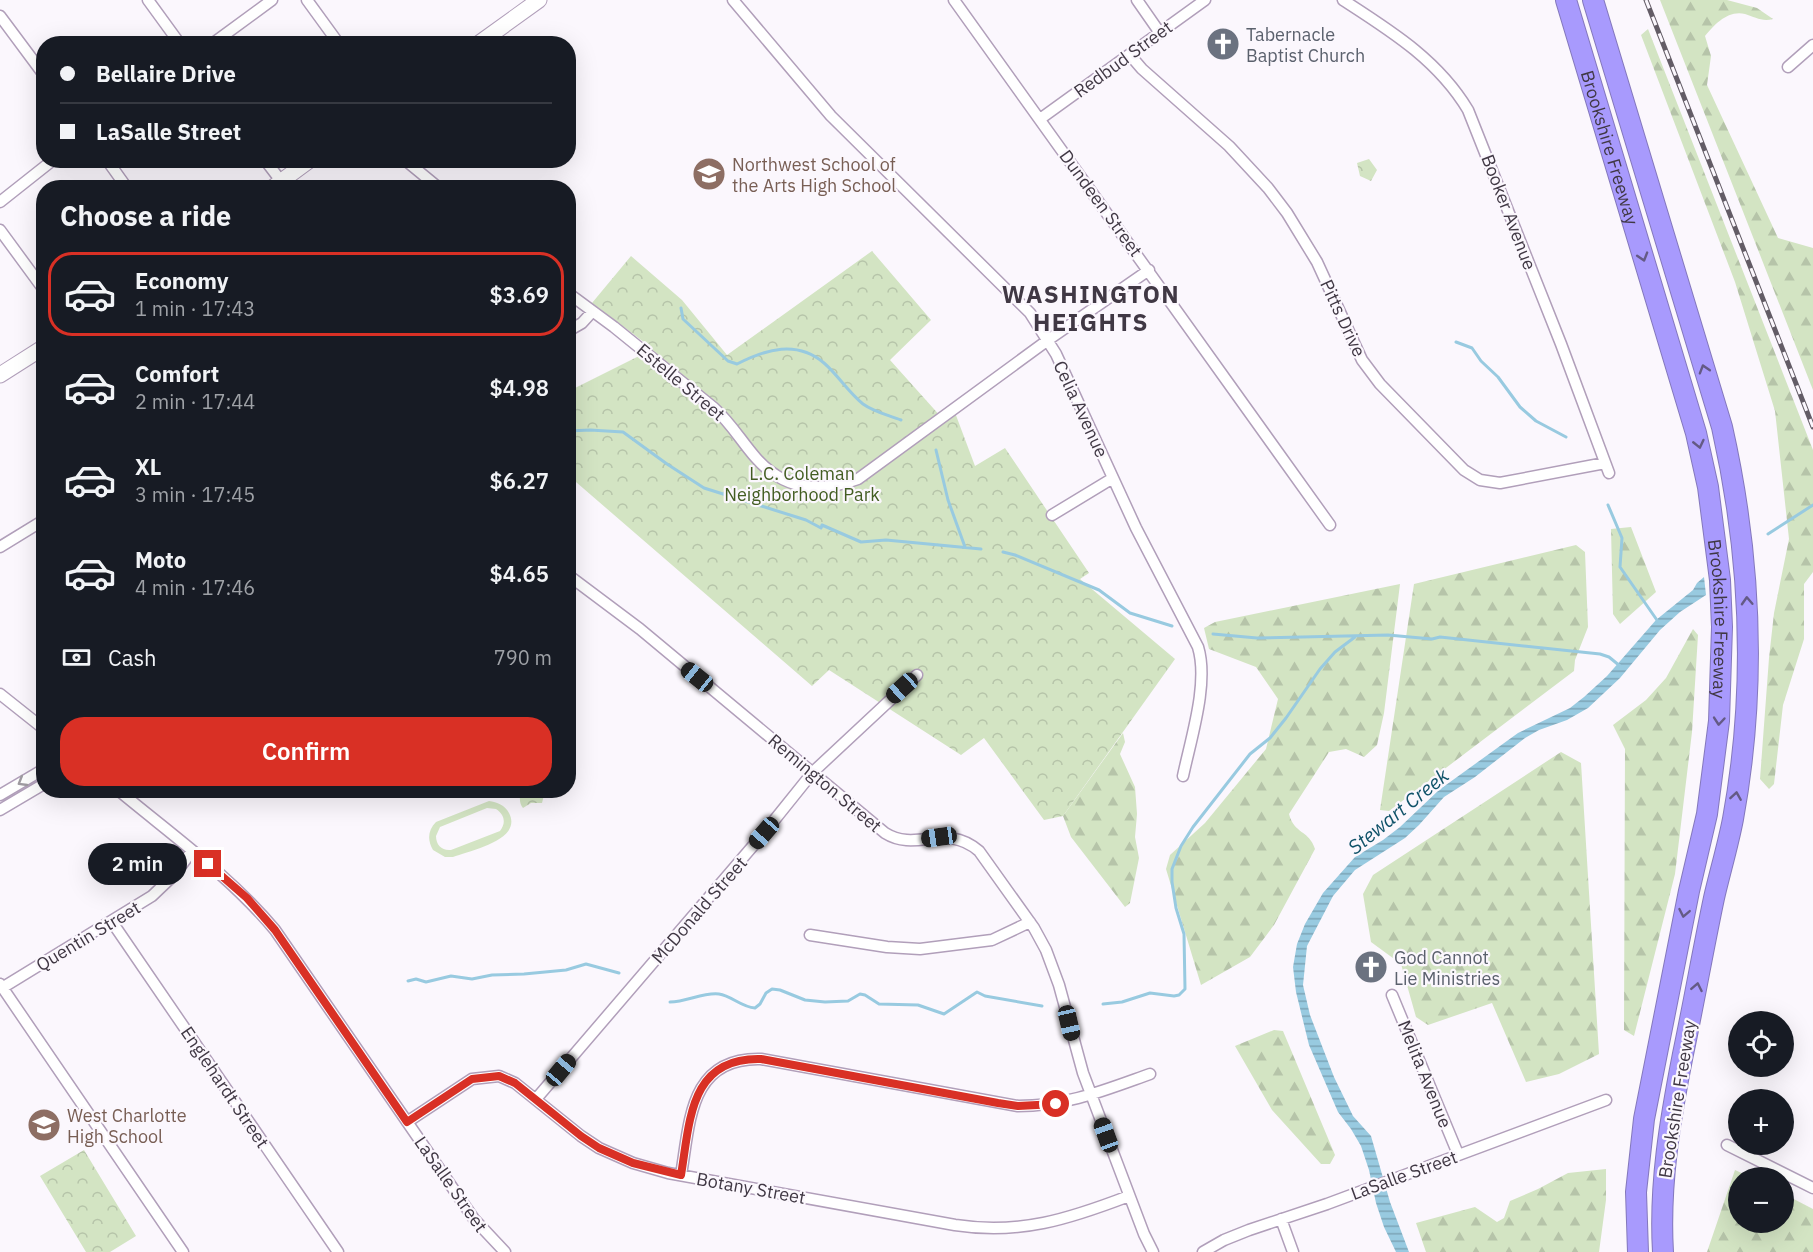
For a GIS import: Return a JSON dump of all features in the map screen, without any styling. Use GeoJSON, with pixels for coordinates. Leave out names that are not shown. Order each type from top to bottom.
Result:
{"type":"FeatureCollection","features":[{"type":"Feature","properties":{"kind":"highway","name":"Brookshire Freeway"},"geometry":{"type":"LineString","coordinates":[[1566,0],[1696,434],[1708,487],[1720,580],[1722,674],[1714,768],[1707,814],[1689,891],[1644,1119],[1636,1192],[1638,1252]]}},
{"type":"Feature","properties":{"kind":"highway","name":"Brookshire Freeway"},"geometry":{"type":"LineString","coordinates":[[1593,0],[1722,427],[1734,482],[1746,579],[1748,675],[1740,771],[1733,819],[1714,897],[1670,1124],[1663,1194],[1663,1252]]}},
{"type":"Feature","properties":{"kind":"main road"},"geometry":{"type":"LineString","coordinates":[[489,36],[539,0]]}},
{"type":"Feature","properties":{"kind":"main road"},"geometry":{"type":"LineString","coordinates":[[282,180],[299,168]]}},
{"type":"Feature","properties":{"kind":"main road"},"geometry":{"type":"LineString","coordinates":[[0,375],[36,352]]}},
{"type":"Feature","properties":{"kind":"street"},"geometry":{"type":"LineString","coordinates":[[148,0],[174,36]]}},
{"type":"Feature","properties":{"kind":"street"},"geometry":{"type":"LineString","coordinates":[[223,36],[272,0]]}},
{"type":"Feature","properties":{"kind":"street"},"geometry":{"type":"LineString","coordinates":[[307,0],[333,36]]}},
{"type":"Feature","properties":{"kind":"street","name":"Celia Avenue"},"geometry":{"type":"LineString","coordinates":[[734,0],[831,116],[1015,297],[1030,313],[1048,340],[1141,537],[1194,637],[1202,659],[1202,680],[1183,776]]}},
{"type":"Feature","properties":{"kind":"street","name":"Dundeen Street"},"geometry":{"type":"LineString","coordinates":[[954,0],[1330,525]]}},
{"type":"Feature","properties":{"kind":"street"},"geometry":{"type":"LineString","coordinates":[[1137,0],[1160,33]]}},
{"type":"Feature","properties":{"kind":"street","name":"Redbud Street"},"geometry":{"type":"LineString","coordinates":[[1040,119],[1206,0]]}},
{"type":"Feature","properties":{"kind":"street","name":"Booker Avenue"},"geometry":{"type":"LineString","coordinates":[[1343,0],[1402,38],[1446,79],[1468,110],[1562,344],[1607,468]]}},
{"type":"Feature","properties":{"kind":"street"},"geometry":{"type":"LineString","coordinates":[[0,16],[36,64]]}},
{"type":"Feature","properties":{"kind":"street"},"geometry":{"type":"LineString","coordinates":[[1788,67],[1813,45]]}},
{"type":"Feature","properties":{"kind":"street","name":"Pitts Drive"},"geometry":{"type":"LineString","coordinates":[[1130,55],[1142,69],[1229,146],[1268,188],[1292,220],[1317,262],[1362,360],[1380,384],[1464,471],[1480,480],[1500,483],[1607,468]]}},
{"type":"Feature","properties":{"kind":"street"},"geometry":{"type":"LineString","coordinates":[[0,202],[43,168]]}},
{"type":"Feature","properties":{"kind":"street"},"geometry":{"type":"LineString","coordinates":[[415,168],[429,180]]}},
{"type":"Feature","properties":{"kind":"street"},"geometry":{"type":"LineString","coordinates":[[0,230],[36,279]]}},
{"type":"Feature","properties":{"kind":"street","name":"Estelle Street"},"geometry":{"type":"LineString","coordinates":[[576,299],[724,416],[756,459],[766,467],[784,480],[826,488],[858,479],[1048,340],[1149,270]]}},
{"type":"Feature","properties":{"kind":"street"},"geometry":{"type":"LineString","coordinates":[[576,326],[592,312]]}},
{"type":"Feature","properties":{"kind":"street"},"geometry":{"type":"LineString","coordinates":[[1052,515],[1113,478]]}},
{"type":"Feature","properties":{"kind":"street"},"geometry":{"type":"LineString","coordinates":[[0,547],[36,525]]}},
{"type":"Feature","properties":{"kind":"street","name":"Remington Street"},"geometry":{"type":"LineString","coordinates":[[576,581],[640,630],[890,836],[906,840],[953,838],[979,851],[1030,922],[1046,950],[1055,971],[1073,1040],[1091,1095],[1153,1252]]}},
{"type":"Feature","properties":{"kind":"street","name":"McDonald Street"},"geometry":{"type":"LineString","coordinates":[[536,1099],[764,833],[813,772],[917,675]]}},
{"type":"Feature","properties":{"kind":"street"},"geometry":{"type":"LineString","coordinates":[[0,694],[36,723]]}},
{"type":"Feature","properties":{"kind":"street"},"geometry":{"type":"LineString","coordinates":[[0,795],[36,774]]}},
{"type":"Feature","properties":{"kind":"street"},"geometry":{"type":"LineString","coordinates":[[0,810],[36,789]]}},
{"type":"Feature","properties":{"kind":"street","name":"LaSalle Street"},"geometry":{"type":"LineString","coordinates":[[128,798],[247,898],[275,930],[474,1219],[505,1252]]}},
{"type":"Feature","properties":{"kind":"street","name":"Quentin Street"},"geometry":{"type":"LineString","coordinates":[[1,986],[112,922],[160,890],[192,851]]}},
{"type":"Feature","properties":{"kind":"street","name":"Englehardt Street"},"geometry":{"type":"LineString","coordinates":[[112,922],[338,1252]]}},
{"type":"Feature","properties":{"kind":"street"},"geometry":{"type":"LineString","coordinates":[[810,935],[887,947],[920,949],[992,940],[1030,922]]}},
{"type":"Feature","properties":{"kind":"street"},"geometry":{"type":"LineString","coordinates":[[1,986],[183,1252]]}},
{"type":"Feature","properties":{"kind":"street","name":"Melita Avenue"},"geometry":{"type":"LineString","coordinates":[[1392,995],[1458,1154]]}},
{"type":"Feature","properties":{"kind":"street"},"geometry":{"type":"LineString","coordinates":[[681,1175],[692,1107],[699,1090],[719,1068],[741,1060],[761,1059],[1018,1106],[1056,1104],[1091,1095],[1150,1074]]}},
{"type":"Feature","properties":{"kind":"street","name":"Botany Street"},"geometry":{"type":"LineString","coordinates":[[407,1122],[462,1084],[483,1076],[499,1076],[510,1080],[599,1148],[633,1163],[681,1175],[955,1225],[993,1229],[1039,1225],[1061,1220],[1129,1196]]}},
{"type":"Feature","properties":{"kind":"street","name":"LaSalle Street"},"geometry":{"type":"LineString","coordinates":[[1203,1252],[1224,1240],[1606,1100]]}},
{"type":"Feature","properties":{"kind":"street"},"geometry":{"type":"LineString","coordinates":[[1726,1145],[1813,1188]]}},
{"type":"Feature","properties":{"kind":"street"},"geometry":{"type":"LineString","coordinates":[[1281,1219],[1293,1252]]}},
{"type":"Feature","properties":{"kind":"green space"},"geometry":{"type":"Polygon","coordinates":[[[1660,0],[1727,0],[1757,8],[1773,19],[1762,20],[1739,13],[1722,19],[1713,27],[1705,36],[1711,56],[1707,85],[1778,238],[1813,248],[1813,390],[1660,0]]]}},
{"type":"Feature","properties":{"kind":"green space"},"geometry":{"type":"Polygon","coordinates":[[[1648,29],[1813,450],[1813,572],[1804,584],[1804,639],[1783,705],[1774,784],[1769,789],[1760,779],[1769,658],[1774,613],[1789,539],[1775,411],[1735,282],[1641,35],[1648,29]]]}},
{"type":"Feature","properties":{"kind":"green space"},"geometry":{"type":"Polygon","coordinates":[[[1369,159],[1377,170],[1371,181],[1360,176],[1357,163],[1369,159]]]}},
{"type":"Feature","properties":{"kind":"green space","name":"L.C. Coleman Neighborhood Park"},"geometry":{"type":"Polygon","coordinates":[[[872,251],[931,320],[890,360],[942,418],[954,410],[975,466],[1005,448],[1089,573],[1080,579],[1175,659],[1063,816],[1044,820],[984,738],[961,755],[829,670],[812,686],[576,482],[576,388],[653,349],[592,303],[631,256],[682,300],[727,355],[872,251]]]}},
{"type":"Feature","properties":{"kind":"green space"},"geometry":{"type":"Polygon","coordinates":[[[1631,527],[1656,592],[1620,624],[1613,614],[1611,529],[1631,527]]]}},
{"type":"Feature","properties":{"kind":"green space"},"geometry":{"type":"Polygon","coordinates":[[[1576,545],[1585,552],[1588,627],[1575,660],[1574,671],[1389,811],[1380,810],[1414,584],[1576,545]]]}},
{"type":"Feature","properties":{"kind":"green space"},"geometry":{"type":"Polygon","coordinates":[[[1400,584],[1384,713],[1377,745],[1364,757],[1346,749],[1329,752],[1289,814],[1294,825],[1309,838],[1315,849],[1274,925],[1250,957],[1201,985],[1166,869],[1170,855],[1205,823],[1266,749],[1278,699],[1256,667],[1209,649],[1204,628],[1215,622],[1400,584]]]}},
{"type":"Feature","properties":{"kind":"green space"},"geometry":{"type":"Polygon","coordinates":[[[1693,629],[1698,635],[1692,732],[1675,874],[1634,1036],[1624,1030],[1625,749],[1613,725],[1646,700],[1666,678],[1693,629]]]}},
{"type":"Feature","properties":{"kind":"green space"},"geometry":{"type":"Polygon","coordinates":[[[1123,733],[1125,742],[1120,754],[1135,787],[1137,814],[1135,837],[1139,858],[1130,903],[1125,907],[1071,837],[1063,816],[1123,733]]]}},
{"type":"Feature","properties":{"kind":"green space"},"geometry":{"type":"Polygon","coordinates":[[[1561,752],[1581,763],[1599,1054],[1559,1074],[1526,1082],[1492,1003],[1428,1025],[1416,1017],[1401,964],[1371,942],[1363,894],[1373,875],[1561,752]]]}},
{"type":"Feature","properties":{"kind":"green space"},"geometry":{"type":"Polygon","coordinates":[[[543,798],[542,803],[531,803],[523,808],[520,799],[543,798]]]}},
{"type":"Feature","properties":{"kind":"green space"},"geometry":{"type":"Polygon","coordinates":[[[489,801],[505,808],[511,822],[509,830],[493,842],[453,857],[445,857],[433,850],[430,843],[429,835],[436,822],[489,801]],[[487,808],[440,827],[436,836],[438,845],[445,850],[451,850],[500,831],[504,819],[496,809],[487,808]]]}},
{"type":"Feature","properties":{"kind":"green space"},"geometry":{"type":"Polygon","coordinates":[[[1274,1030],[1283,1031],[1335,1155],[1330,1164],[1321,1164],[1272,1110],[1235,1046],[1274,1030]]]}},
{"type":"Feature","properties":{"kind":"green space"},"geometry":{"type":"Polygon","coordinates":[[[84,1150],[136,1236],[110,1252],[86,1252],[40,1176],[84,1150]]]}},
{"type":"Feature","properties":{"kind":"green space"},"geometry":{"type":"Polygon","coordinates":[[[1606,1169],[1606,1200],[1599,1252],[1426,1252],[1416,1223],[1475,1207],[1497,1222],[1504,1218],[1510,1201],[1568,1173],[1606,1169]]]}},
{"type":"Feature","properties":{"kind":"green space"},"geometry":{"type":"Polygon","coordinates":[[[1728,1190],[1728,1233],[1794,1233],[1794,1199],[1813,1209],[1813,1252],[1707,1252],[1728,1190]]]}},
{"type":"Feature","properties":{"kind":"water"},"geometry":{"type":"Polygon","coordinates":[[[1704,577],[1706,595],[1680,612],[1660,630],[1620,678],[1588,708],[1567,720],[1539,730],[1525,738],[1475,777],[1444,797],[1405,838],[1355,870],[1333,896],[1307,946],[1303,985],[1310,1015],[1334,1077],[1353,1116],[1371,1136],[1390,1202],[1409,1252],[1396,1252],[1376,1203],[1361,1146],[1338,1112],[1309,1045],[1296,992],[1293,967],[1297,944],[1305,924],[1323,893],[1355,857],[1383,840],[1439,790],[1518,733],[1570,708],[1584,697],[1607,676],[1656,620],[1693,590],[1704,577]]]}},
{"type":"Feature","properties":{"kind":"waterway"},"geometry":{"type":"LineString","coordinates":[[681,308],[683,319],[728,361],[737,364],[759,354],[781,349],[803,351],[824,363],[863,404],[901,420]]}},
{"type":"Feature","properties":{"kind":"waterway"},"geometry":{"type":"LineString","coordinates":[[1456,342],[1472,348],[1481,361],[1498,377],[1520,407],[1536,421],[1566,437]]}},
{"type":"Feature","properties":{"kind":"waterway"},"geometry":{"type":"LineString","coordinates":[[576,431],[623,432],[704,488],[806,520],[821,528],[822,525],[861,542],[886,540],[981,549]]}},
{"type":"Feature","properties":{"kind":"waterway"},"geometry":{"type":"LineString","coordinates":[[936,450],[948,500],[965,547]]}},
{"type":"Feature","properties":{"kind":"waterway"},"geometry":{"type":"LineString","coordinates":[[1608,505],[1622,538],[1620,567],[1659,623]]}},
{"type":"Feature","properties":{"kind":"waterway","name":"Stewart Creek"},"geometry":{"type":"LineString","coordinates":[[1768,534],[1813,505]]}},
{"type":"Feature","properties":{"kind":"waterway"},"geometry":{"type":"LineString","coordinates":[[1003,552],[1099,590],[1130,613],[1172,626]]}},
{"type":"Feature","properties":{"kind":"waterway"},"geometry":{"type":"LineString","coordinates":[[1213,634],[1257,638],[1388,635],[1432,639],[1440,637],[1600,654],[1609,657],[1620,666]]}},
{"type":"Feature","properties":{"kind":"waterway"},"geometry":{"type":"LineString","coordinates":[[1103,1004],[1122,1002],[1150,993],[1174,996],[1179,995],[1185,989],[1184,934],[1176,908],[1172,882],[1172,869],[1181,846],[1193,827],[1250,754],[1270,738],[1286,718],[1320,669],[1335,652],[1355,637]]}},
{"type":"Feature","properties":{"kind":"waterway"},"geometry":{"type":"LineString","coordinates":[[408,981],[416,979],[426,982],[451,976],[472,979],[492,975],[566,970],[586,964],[619,973]]}},
{"type":"Feature","properties":{"kind":"waterway"},"geometry":{"type":"LineString","coordinates":[[670,1002],[707,994],[719,994],[755,1008],[766,993],[772,989],[805,1000],[825,1002],[848,1001],[860,994],[879,1004],[918,1005],[944,1014],[977,992],[985,996],[1042,1006]]}},
{"type":"Feature","properties":{"kind":"railway"},"geometry":{"type":"LineString","coordinates":[[1646,0],[1813,427]]}},
{"type":"Feature","properties":{"kind":"place","name":"Tabernacle Baptist Church"},"geometry":{"type":"Point","coordinates":[1223,44]}},
{"type":"Feature","properties":{"kind":"place","name":"Northwest School of the Arts High School"},"geometry":{"type":"Point","coordinates":[709,174]}},
{"type":"Feature","properties":{"kind":"place","name":"God Cannot Lie Ministries"},"geometry":{"type":"Point","coordinates":[1371,967]}},
{"type":"Feature","properties":{"kind":"place","name":"West Charlotte High School"},"geometry":{"type":"Point","coordinates":[44,1125]}},
{"type":"Feature","properties":{"kind":"district","name":"WASHINGTON HEIGHTS"},"geometry":{"type":"Point","coordinates":[1091,308]}},
{"type":"Feature","properties":{"kind":"route"},"geometry":{"type":"LineString","coordinates":[[208,864],[247,898],[275,930],[407,1122],[472,1079],[499,1076],[515,1083],[599,1148],[644,1167],[681,1175],[692,1107],[699,1090],[719,1068],[741,1060],[761,1059],[1018,1106],[1056,1104]]}}]}
